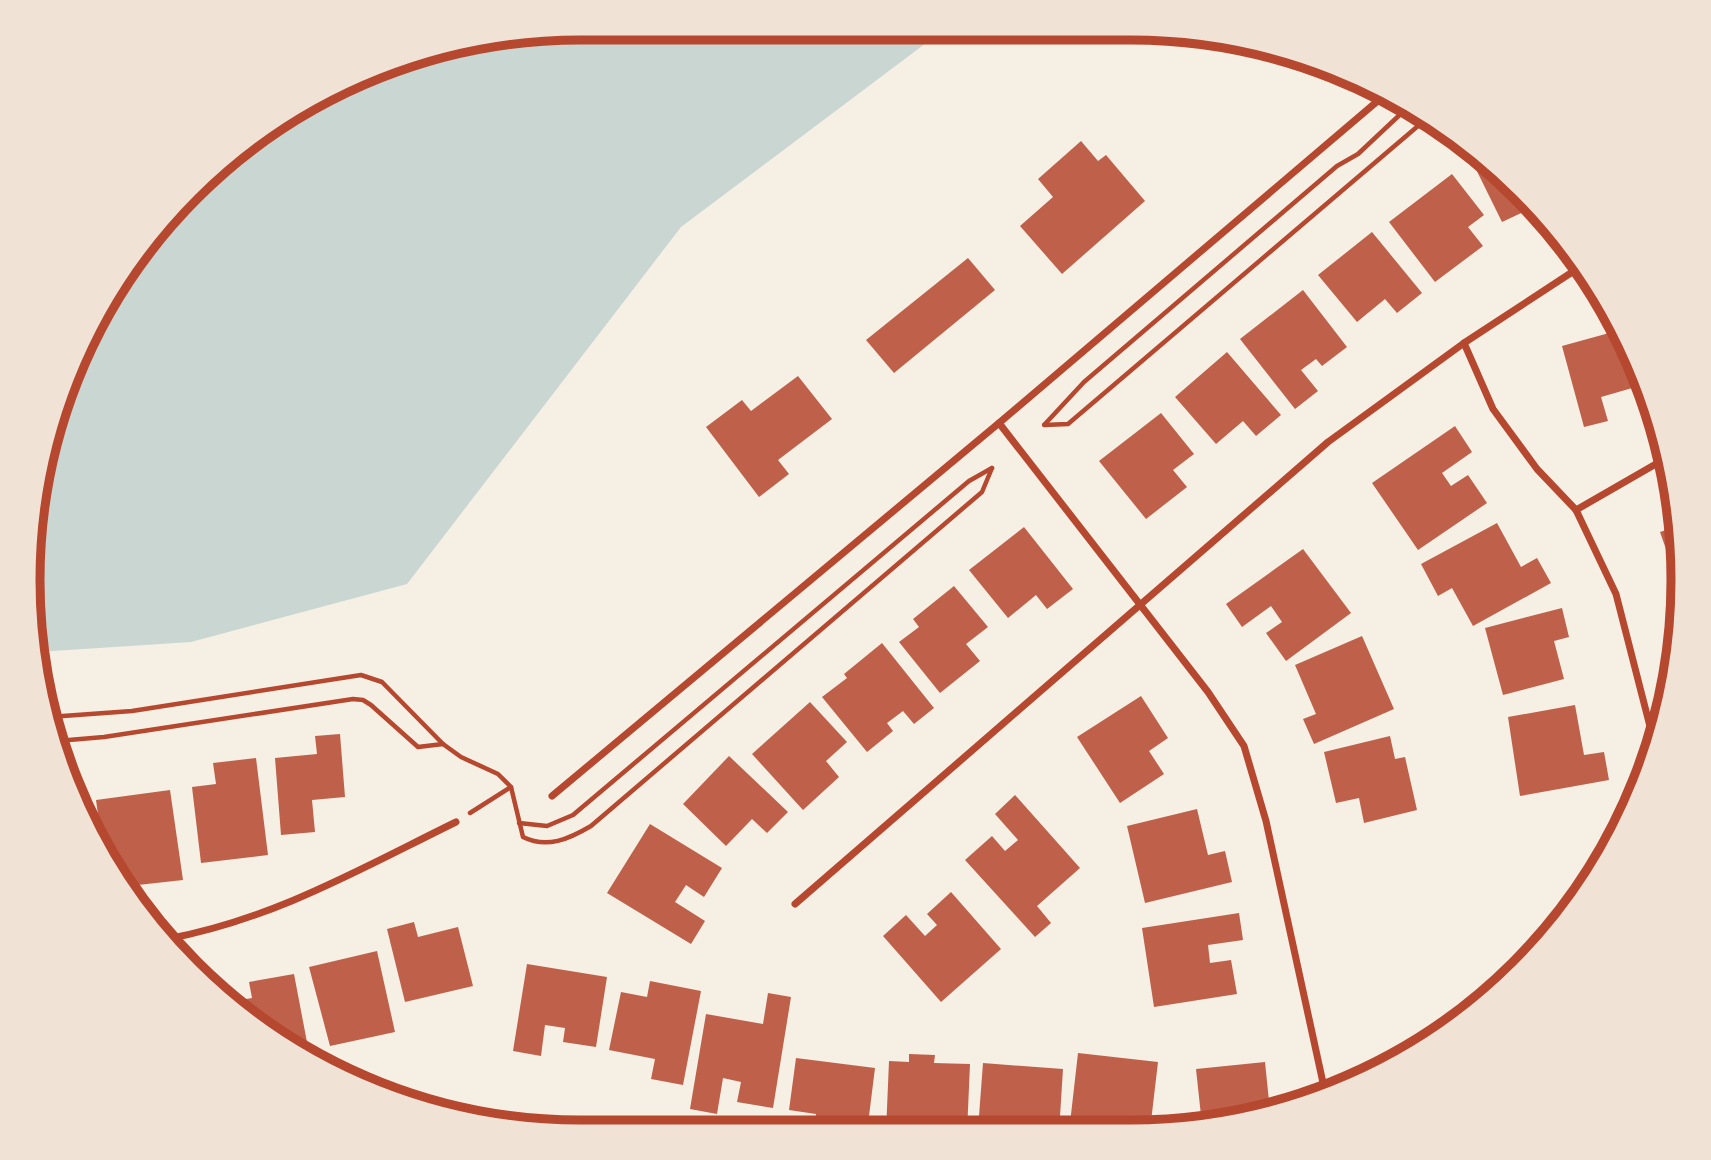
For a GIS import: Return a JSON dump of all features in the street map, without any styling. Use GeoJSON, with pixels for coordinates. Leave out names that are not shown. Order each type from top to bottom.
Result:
{"type":"FeatureCollection","features":[{"type":"Feature","properties":{"kind":"street"},"geometry":{"type":"LineString","coordinates":[[552,796],[999,423],[1378,100]]}},
{"type":"Feature","properties":{"kind":"street"},"geometry":{"type":"LineString","coordinates":[[795,904],[1328,442],[1464,343],[1574,271]]}},
{"type":"Feature","properties":{"kind":"street"},"geometry":{"type":"LineString","coordinates":[[1464,343],[1493,409],[1537,468],[1576,510],[1616,594],[1650,727]]}},
{"type":"Feature","properties":{"kind":"street"},"geometry":{"type":"LineString","coordinates":[[999,423],[1208,692],[1244,746],[1266,821],[1323,1084]]}},
{"type":"Feature","properties":{"kind":"street"},"geometry":{"type":"LineString","coordinates":[[1576,510],[1657,463]]}},
{"type":"Feature","properties":{"kind":"street"},"geometry":{"type":"LineString","coordinates":[[175,937],[205,932],[275,911],[456,822]]}},
{"type":"Feature","properties":{"kind":"path"},"geometry":{"type":"LineString","coordinates":[[1401,113],[1084,382],[1044,425],[1068,424],[1420,124]]}},
{"type":"Feature","properties":{"kind":"path"},"geometry":{"type":"LineString","coordinates":[[58,716],[132,711],[361,675],[382,682],[443,744],[461,757],[498,774],[511,788],[519,823],[523,837],[545,844],[571,839],[591,826],[982,492],[992,468],[969,481],[573,815],[547,826],[519,823]]}},
{"type":"Feature","properties":{"kind":"path"},"geometry":{"type":"LineString","coordinates":[[65,740],[363,699],[418,747],[443,744]]}},
{"type":"Feature","properties":{"kind":"path"},"geometry":{"type":"LineString","coordinates":[[456,822],[511,788]]}},
{"type":"Feature","properties":{"kind":"shaded area"},"geometry":{"type":"Polygon","coordinates":[[[580,40],[930,40],[681,227],[407,584],[191,642],[45,651],[40,580],[45,510],[59,440],[69,407],[81,373],[113,310],[131,280],[174,224],[198,198],[251,152],[310,113],[373,81],[440,59],[510,45],[580,40]]]}},
{"type":"Feature","properties":{"kind":"building"},"geometry":{"type":"Polygon","coordinates":[[[1081,141],[1098,161],[1106,155],[1145,201],[1062,274],[1020,226],[1053,197],[1038,179],[1081,141]]]}},
{"type":"Feature","properties":{"kind":"building"},"geometry":{"type":"Polygon","coordinates":[[[1473,162],[1525,211],[1502,222],[1473,162]]]}},
{"type":"Feature","properties":{"kind":"building"},"geometry":{"type":"Polygon","coordinates":[[[1452,174],[1484,215],[1468,227],[1483,246],[1435,282],[1389,222],[1452,174]]]}},
{"type":"Feature","properties":{"kind":"building"},"geometry":{"type":"Polygon","coordinates":[[[1372,232],[1422,293],[1397,313],[1385,299],[1357,322],[1318,275],[1372,232]]]}},
{"type":"Feature","properties":{"kind":"building"},"geometry":{"type":"Polygon","coordinates":[[[968,258],[995,290],[894,373],[866,340],[968,258]]]}},
{"type":"Feature","properties":{"kind":"building"},"geometry":{"type":"Polygon","coordinates":[[[1303,290],[1347,347],[1322,366],[1316,359],[1301,370],[1318,391],[1295,409],[1240,339],[1303,290]]]}},
{"type":"Feature","properties":{"kind":"building"},"geometry":{"type":"Polygon","coordinates":[[[1610,333],[1635,387],[1601,397],[1608,421],[1584,427],[1562,346],[1610,333]]]}},
{"type":"Feature","properties":{"kind":"building"},"geometry":{"type":"Polygon","coordinates":[[[1227,352],[1281,415],[1256,436],[1243,421],[1216,444],[1175,397],[1227,352]]]}},
{"type":"Feature","properties":{"kind":"building"},"geometry":{"type":"Polygon","coordinates":[[[798,376],[832,419],[778,460],[789,474],[759,497],[706,427],[742,400],[751,411],[798,376]]]}},
{"type":"Feature","properties":{"kind":"building"},"geometry":{"type":"Polygon","coordinates":[[[1161,413],[1194,454],[1173,470],[1187,487],[1146,519],[1099,461],[1161,413]]]}},
{"type":"Feature","properties":{"kind":"building"},"geometry":{"type":"Polygon","coordinates":[[[1455,426],[1472,452],[1442,473],[1451,486],[1468,475],[1487,503],[1418,550],[1372,483],[1455,426]]]}},
{"type":"Feature","properties":{"kind":"building"},"geometry":{"type":"Polygon","coordinates":[[[1497,523],[1521,567],[1537,558],[1551,583],[1473,626],[1452,588],[1438,596],[1421,564],[1497,523]]]}},
{"type":"Feature","properties":{"kind":"building"},"geometry":{"type":"Polygon","coordinates":[[[1024,527],[1073,589],[1047,609],[1036,595],[1008,618],[969,570],[1024,527]]]}},
{"type":"Feature","properties":{"kind":"building"},"geometry":{"type":"Polygon","coordinates":[[[1668,529],[1670,562],[1660,532],[1668,529]]]}},
{"type":"Feature","properties":{"kind":"building"},"geometry":{"type":"Polygon","coordinates":[[[1303,549],[1351,613],[1286,661],[1266,633],[1282,622],[1271,606],[1242,627],[1226,604],[1303,549]]]}},
{"type":"Feature","properties":{"kind":"building"},"geometry":{"type":"Polygon","coordinates":[[[954,586],[988,627],[966,644],[980,661],[940,693],[899,642],[919,627],[913,619],[954,586]]]}},
{"type":"Feature","properties":{"kind":"building"},"geometry":{"type":"Polygon","coordinates":[[[1562,608],[1569,637],[1554,641],[1564,679],[1503,695],[1485,628],[1562,608]]]}},
{"type":"Feature","properties":{"kind":"building"},"geometry":{"type":"Polygon","coordinates":[[[1362,636],[1394,709],[1314,744],[1303,719],[1316,714],[1295,665],[1362,636]]]}},
{"type":"Feature","properties":{"kind":"building"},"geometry":{"type":"Polygon","coordinates":[[[882,643],[934,708],[914,724],[903,711],[887,723],[893,731],[867,752],[822,697],[847,678],[844,674],[882,643]]]}},
{"type":"Feature","properties":{"kind":"building"},"geometry":{"type":"Polygon","coordinates":[[[1141,696],[1168,738],[1149,751],[1164,774],[1120,803],[1077,737],[1141,696]]]}},
{"type":"Feature","properties":{"kind":"building"},"geometry":{"type":"Polygon","coordinates":[[[810,702],[847,742],[826,761],[839,777],[803,810],[752,754],[810,702]]]}},
{"type":"Feature","properties":{"kind":"building"},"geometry":{"type":"Polygon","coordinates":[[[1575,705],[1584,755],[1604,752],[1609,780],[1520,796],[1508,717],[1575,705]]]}},
{"type":"Feature","properties":{"kind":"building"},"geometry":{"type":"Polygon","coordinates":[[[340,734],[345,797],[312,800],[315,832],[281,835],[275,758],[317,754],[315,736],[340,734]]]}},
{"type":"Feature","properties":{"kind":"building"},"geometry":{"type":"Polygon","coordinates":[[[1390,736],[1395,759],[1405,757],[1417,810],[1364,823],[1359,798],[1336,803],[1324,752],[1390,736]]]}},
{"type":"Feature","properties":{"kind":"building"},"geometry":{"type":"Polygon","coordinates":[[[729,756],[788,812],[767,833],[752,819],[726,846],[683,804],[729,756]]]}},
{"type":"Feature","properties":{"kind":"building"},"geometry":{"type":"Polygon","coordinates":[[[256,758],[268,855],[201,863],[192,787],[216,784],[213,763],[256,758]]]}},
{"type":"Feature","properties":{"kind":"building"},"geometry":{"type":"Polygon","coordinates":[[[170,790],[183,880],[135,885],[100,826],[96,800],[170,790]]]}},
{"type":"Feature","properties":{"kind":"building"},"geometry":{"type":"Polygon","coordinates":[[[1015,795],[1080,868],[1037,906],[1051,923],[1035,937],[965,860],[992,836],[1005,851],[1018,840],[995,814],[1015,795]]]}},
{"type":"Feature","properties":{"kind":"building"},"geometry":{"type":"Polygon","coordinates":[[[1197,809],[1208,855],[1225,851],[1232,882],[1145,903],[1127,826],[1197,809]]]}},
{"type":"Feature","properties":{"kind":"building"},"geometry":{"type":"Polygon","coordinates":[[[650,824],[722,868],[704,897],[686,885],[675,902],[705,921],[691,944],[607,893],[650,824]]]}},
{"type":"Feature","properties":{"kind":"building"},"geometry":{"type":"Polygon","coordinates":[[[951,892],[1001,949],[941,1002],[883,936],[906,915],[925,936],[937,925],[927,914],[951,892]]]}},
{"type":"Feature","properties":{"kind":"building"},"geometry":{"type":"Polygon","coordinates":[[[1239,913],[1243,940],[1208,945],[1210,963],[1231,960],[1237,994],[1154,1007],[1142,928],[1239,913]]]}},
{"type":"Feature","properties":{"kind":"building"},"geometry":{"type":"Polygon","coordinates":[[[414,922],[418,937],[458,927],[473,986],[405,1002],[387,929],[414,922]]]}},
{"type":"Feature","properties":{"kind":"building"},"geometry":{"type":"Polygon","coordinates":[[[377,951],[395,1032],[330,1046],[309,967],[377,951]]]}},
{"type":"Feature","properties":{"kind":"building"},"geometry":{"type":"Polygon","coordinates":[[[527,964],[607,977],[596,1047],[563,1042],[565,1028],[545,1025],[541,1056],[513,1051],[527,964]]]}},
{"type":"Feature","properties":{"kind":"building"},"geometry":{"type":"Polygon","coordinates":[[[294,974],[308,1046],[241,1000],[252,998],[249,982],[294,974]]]}},
{"type":"Feature","properties":{"kind":"building"},"geometry":{"type":"Polygon","coordinates":[[[650,981],[701,991],[683,1085],[651,1079],[655,1059],[609,1050],[621,992],[647,997],[650,981]]]}},
{"type":"Feature","properties":{"kind":"building"},"geometry":{"type":"Polygon","coordinates":[[[768,993],[791,997],[773,1108],[737,1102],[741,1082],[723,1078],[717,1114],[690,1109],[706,1014],[763,1024],[768,993]]]}},
{"type":"Feature","properties":{"kind":"building"},"geometry":{"type":"Polygon","coordinates":[[[1078,1053],[1158,1062],[1151,1119],[1070,1120],[1078,1053]]]}},
{"type":"Feature","properties":{"kind":"building"},"geometry":{"type":"Polygon","coordinates":[[[909,1054],[935,1055],[934,1063],[970,1064],[968,1120],[914,1117],[914,1120],[887,1120],[889,1061],[909,1062],[909,1054]]]}},
{"type":"Feature","properties":{"kind":"building"},"geometry":{"type":"Polygon","coordinates":[[[796,1058],[875,1068],[868,1120],[815,1120],[816,1114],[789,1110],[796,1058]]]}},
{"type":"Feature","properties":{"kind":"building"},"geometry":{"type":"Polygon","coordinates":[[[1265,1062],[1269,1101],[1201,1115],[1196,1069],[1265,1062]]]}},
{"type":"Feature","properties":{"kind":"building"},"geometry":{"type":"Polygon","coordinates":[[[983,1063],[1063,1069],[1060,1120],[1008,1120],[979,1116],[983,1063]]]}}]}
